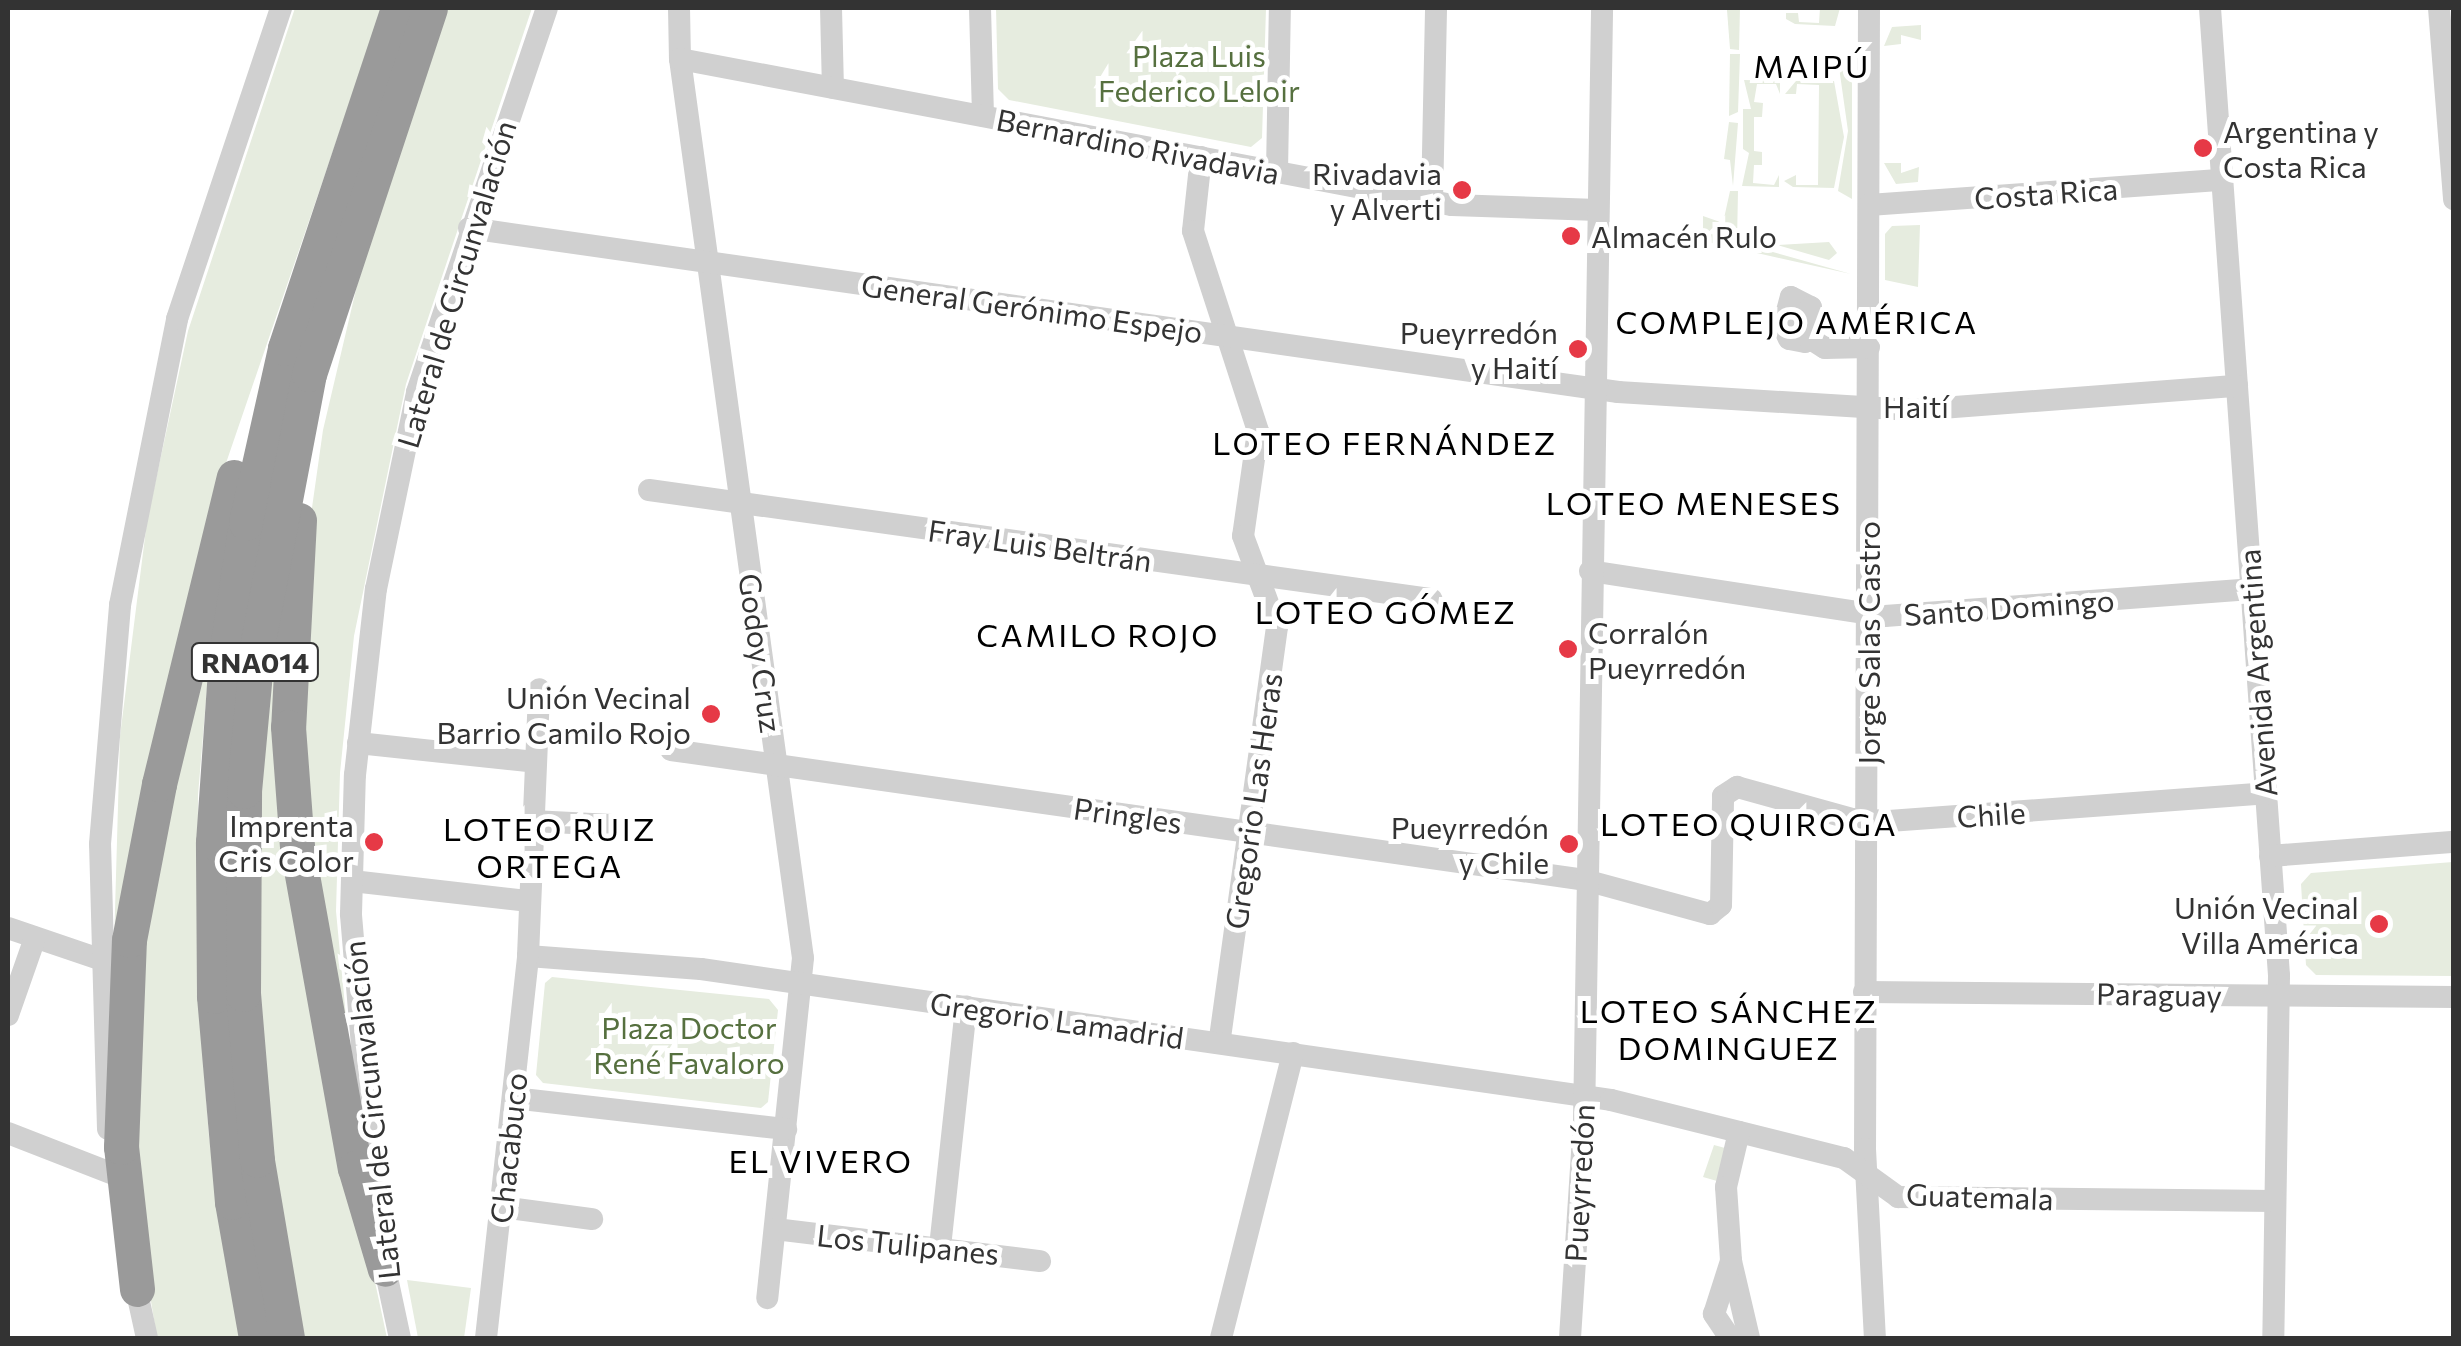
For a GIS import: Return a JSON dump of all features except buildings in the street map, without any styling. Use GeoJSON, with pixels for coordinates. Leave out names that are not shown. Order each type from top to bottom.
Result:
{"type":"FeatureCollection","features":[{"type":"Feature","properties":{"kind":"highway","name":"RNA014"},"geometry":{"type":"LineString","coordinates":[[256,1338],[216,1048],[216,763],[246,523],[316,245],[398,8]]}},
{"type":"Feature","properties":{"kind":"highway","name":"RNA014"},"geometry":{"type":"LineString","coordinates":[[287,1338],[248,1065],[245,776],[258,641],[288,468],[352,228],[430,8]]}},
{"type":"Feature","properties":{"kind":"highway"},"geometry":{"type":"LineString","coordinates":[[352,228],[305,471],[291,599],[288,727],[314,963],[356,1168],[385,1269]]}},
{"type":"Feature","properties":{"kind":"highway"},"geometry":{"type":"LineString","coordinates":[[141,1322],[121,1081],[136,894],[226,504],[316,245]]}},
{"type":"Feature","properties":{"kind":"street"},"geometry":{"type":"LineString","coordinates":[[141,1322],[113,1174],[99,959],[110,701],[132,527],[178,319],[282,8]]}},
{"type":"Feature","properties":{"kind":"street","name":"Lateral de Circunvalación"},"geometry":{"type":"LineString","coordinates":[[400,1338],[385,1269],[358,1053],[352,881],[358,742],[398,472],[470,228],[547,8]]}},
{"type":"Feature","properties":{"kind":"street","name":"Godoy Cruz"},"geometry":{"type":"LineString","coordinates":[[679,8],[680,60],[777,765],[802,983],[766,1298]]}},
{"type":"Feature","properties":{"kind":"street"},"geometry":{"type":"LineString","coordinates":[[830,8],[833,88]]}},
{"type":"Feature","properties":{"kind":"street"},"geometry":{"type":"LineString","coordinates":[[980,8],[983,116]]}},
{"type":"Feature","properties":{"kind":"street"},"geometry":{"type":"LineString","coordinates":[[1276,172],[1280,8]]}},
{"type":"Feature","properties":{"kind":"street"},"geometry":{"type":"LineString","coordinates":[[1432,201],[1436,8]]}},
{"type":"Feature","properties":{"kind":"street","name":"Pueyrredón"},"geometry":{"type":"LineString","coordinates":[[1570,1338],[1584,1096],[1602,8]]}},
{"type":"Feature","properties":{"kind":"street","name":"Jorge Salas Castro"},"geometry":{"type":"LineString","coordinates":[[1869,8],[1870,407],[1864,992],[1865,1174],[1875,1338]]}},
{"type":"Feature","properties":{"kind":"street","name":"Avenida Argentina"},"geometry":{"type":"LineString","coordinates":[[2210,8],[2278,996],[2273,1338]]}},
{"type":"Feature","properties":{"kind":"street"},"geometry":{"type":"LineString","coordinates":[[2439,8],[2454,200]]}},
{"type":"Feature","properties":{"kind":"street","name":"Bernardino Rivadavia"},"geometry":{"type":"LineString","coordinates":[[680,60],[1432,201],[1598,210]]}},
{"type":"Feature","properties":{"kind":"street","name":"Gregorio Las Heras"},"geometry":{"type":"LineString","coordinates":[[1201,157],[1192,231],[1258,430],[1243,536],[1277,626],[1219,1043]]}},
{"type":"Feature","properties":{"kind":"street","name":"Costa Rica"},"geometry":{"type":"LineString","coordinates":[[1869,205],[2222,180]]}},
{"type":"Feature","properties":{"kind":"street","name":"General Gerónimo Espejo"},"geometry":{"type":"LineString","coordinates":[[470,228],[1594,389]]}},
{"type":"Feature","properties":{"kind":"street"},"geometry":{"type":"LineString","coordinates":[[1809,338],[1825,348],[1869,347]]}},
{"type":"Feature","properties":{"kind":"street","name":"Haití"},"geometry":{"type":"LineString","coordinates":[[1594,389],[1915,410],[2237,386]]}},
{"type":"Feature","properties":{"kind":"street","name":"Fray Luis Beltrán"},"geometry":{"type":"LineString","coordinates":[[649,490],[1431,598]]}},
{"type":"Feature","properties":{"kind":"street","name":"Santo Domingo"},"geometry":{"type":"LineString","coordinates":[[1590,571],[1868,614],[2251,589]]}},
{"type":"Feature","properties":{"kind":"street","name":"Chacabuco"},"geometry":{"type":"LineString","coordinates":[[486,1338],[528,956],[527,901],[539,689]]}},
{"type":"Feature","properties":{"kind":"street"},"geometry":{"type":"LineString","coordinates":[[358,742],[535,762]]}},
{"type":"Feature","properties":{"kind":"street","name":"Pringles"},"geometry":{"type":"LineString","coordinates":[[670,750],[1585,880]]}},
{"type":"Feature","properties":{"kind":"street","name":"Chile"},"geometry":{"type":"LineString","coordinates":[[1585,880],[1710,914],[1721,906],[1723,796],[1738,787],[1867,820],[2266,793]]}},
{"type":"Feature","properties":{"kind":"street"},"geometry":{"type":"LineString","coordinates":[[532,820],[612,826]]}},
{"type":"Feature","properties":{"kind":"street"},"geometry":{"type":"LineString","coordinates":[[2270,856],[2454,842]]}},
{"type":"Feature","properties":{"kind":"street"},"geometry":{"type":"LineString","coordinates":[[352,881],[527,901]]}},
{"type":"Feature","properties":{"kind":"street"},"geometry":{"type":"LineString","coordinates":[[8,928],[99,959]]}},
{"type":"Feature","properties":{"kind":"street"},"geometry":{"type":"LineString","coordinates":[[8,1015],[36,938]]}},
{"type":"Feature","properties":{"kind":"street","name":"Gregorio Lamadrid"},"geometry":{"type":"LineString","coordinates":[[528,956],[802,983],[1584,1096]]}},
{"type":"Feature","properties":{"kind":"street","name":"Paraguay"},"geometry":{"type":"LineString","coordinates":[[1864,992],[2454,998]]}},
{"type":"Feature","properties":{"kind":"street"},"geometry":{"type":"LineString","coordinates":[[940,1248],[966,1006]]}},
{"type":"Feature","properties":{"kind":"street"},"geometry":{"type":"LineString","coordinates":[[1221,1338],[1293,1054]]}},
{"type":"Feature","properties":{"kind":"street","name":"Guatemala"},"geometry":{"type":"LineString","coordinates":[[1584,1096],[1844,1158],[1898,1197],[2275,1201]]}},
{"type":"Feature","properties":{"kind":"street"},"geometry":{"type":"LineString","coordinates":[[513,1098],[786,1129]]}},
{"type":"Feature","properties":{"kind":"street"},"geometry":{"type":"LineString","coordinates":[[1739,1132],[1726,1188],[1731,1261],[1749,1338]]}},
{"type":"Feature","properties":{"kind":"street"},"geometry":{"type":"LineString","coordinates":[[8,1133],[113,1174]]}},
{"type":"Feature","properties":{"kind":"street"},"geometry":{"type":"LineString","coordinates":[[502,1207],[592,1220]]}},
{"type":"Feature","properties":{"kind":"street","name":"Los Tulipanes"},"geometry":{"type":"LineString","coordinates":[[774,1230],[1040,1261]]}},
{"type":"Feature","properties":{"kind":"street"},"geometry":{"type":"LineString","coordinates":[[1730,1338],[1714,1314],[1731,1261]]}},
{"type":"Feature","properties":{"kind":"green space"},"geometry":{"type":"Polygon","coordinates":[[[295,8],[382,8],[212,504],[113,980],[120,736],[147,521],[188,331],[295,8]]]}},
{"type":"Feature","properties":{"kind":"green space"},"geometry":{"type":"Polygon","coordinates":[[[446,8],[532,8],[406,384],[354,636],[340,773],[336,911],[351,1070],[302,770],[307,543],[323,430],[362,264],[446,8]]]}},
{"type":"Feature","properties":{"kind":"green space","name":"Plaza Luis Federico Leloir"},"geometry":{"type":"Polygon","coordinates":[[[996,8],[1266,8],[1262,138],[1251,147],[1009,100],[998,89],[996,8]]]}},
{"type":"Feature","properties":{"kind":"green space"},"geometry":{"type":"Polygon","coordinates":[[[1740,8],[1739,50],[1730,49],[1727,10],[1740,8]]]}},
{"type":"Feature","properties":{"kind":"green space"},"geometry":{"type":"Polygon","coordinates":[[[1820,8],[1840,8],[1835,26],[1795,24],[1786,19],[1786,13],[1798,13],[1799,22],[1819,23],[1820,8]]]}},
{"type":"Feature","properties":{"kind":"green space"},"geometry":{"type":"Polygon","coordinates":[[[1921,25],[1921,40],[1901,35],[1901,44],[1884,46],[1892,27],[1921,25]]]}},
{"type":"Feature","properties":{"kind":"green space"},"geometry":{"type":"Polygon","coordinates":[[[1730,54],[1740,54],[1738,112],[1729,116],[1730,54]]]}},
{"type":"Feature","properties":{"kind":"green space"},"geometry":{"type":"Polygon","coordinates":[[[1838,60],[1852,65],[1852,199],[1838,191],[1848,131],[1838,60]]]}},
{"type":"Feature","properties":{"kind":"green space"},"geometry":{"type":"Polygon","coordinates":[[[1744,80],[1780,81],[1780,94],[1776,84],[1757,84],[1754,102],[1763,103],[1762,117],[1754,117],[1754,151],[1762,152],[1762,165],[1754,165],[1753,183],[1774,185],[1779,175],[1779,187],[1742,186],[1749,153],[1743,149],[1743,109],[1751,109],[1744,80]]]}},
{"type":"Feature","properties":{"kind":"green space"},"geometry":{"type":"Polygon","coordinates":[[[1796,81],[1834,81],[1844,137],[1834,188],[1793,187],[1784,181],[1796,175],[1796,185],[1818,185],[1819,85],[1797,84],[1796,94],[1785,94],[1796,81]]]}},
{"type":"Feature","properties":{"kind":"green space"},"geometry":{"type":"Polygon","coordinates":[[[1729,122],[1738,123],[1733,186],[1730,160],[1724,159],[1729,122]]]}},
{"type":"Feature","properties":{"kind":"green space"},"geometry":{"type":"Polygon","coordinates":[[[1884,163],[1901,163],[1901,173],[1919,167],[1918,182],[1896,184],[1884,163]]]}},
{"type":"Feature","properties":{"kind":"green space"},"geometry":{"type":"Polygon","coordinates":[[[1730,191],[1738,191],[1737,242],[1851,274],[1703,241],[1703,216],[1723,223],[1730,191]]]}},
{"type":"Feature","properties":{"kind":"green space"},"geometry":{"type":"Polygon","coordinates":[[[1920,225],[1918,287],[1885,280],[1885,234],[1892,226],[1920,225]]]}},
{"type":"Feature","properties":{"kind":"green space"},"geometry":{"type":"Polygon","coordinates":[[[1829,242],[1837,253],[1829,260],[1777,245],[1829,242]]]}},
{"type":"Feature","properties":{"kind":"green space"},"geometry":{"type":"Polygon","coordinates":[[[290,530],[284,625],[342,1128],[387,1338],[302,1338],[276,1186],[260,1029],[257,865],[266,697],[290,530]]]}},
{"type":"Feature","properties":{"kind":"green space"},"geometry":{"type":"Polygon","coordinates":[[[218,558],[198,795],[197,983],[209,1136],[239,1338],[157,1338],[140,1234],[128,1027],[218,558]]]}},
{"type":"Feature","properties":{"kind":"green space","name":"Unión Vecinal Villa América"},"geometry":{"type":"Polygon","coordinates":[[[2453,862],[2453,976],[2316,975],[2306,965],[2301,884],[2311,873],[2453,862]]]}},
{"type":"Feature","properties":{"kind":"green space","name":"Plaza Doctor René Favaloro"},"geometry":{"type":"Polygon","coordinates":[[[552,977],[769,999],[778,1010],[768,1102],[761,1108],[543,1083],[536,1075],[545,983],[552,977]]]}},
{"type":"Feature","properties":{"kind":"green space"},"geometry":{"type":"Polygon","coordinates":[[[1714,1145],[1725,1148],[1717,1181],[1703,1177],[1714,1145]]]}},
{"type":"Feature","properties":{"kind":"green space"},"geometry":{"type":"Polygon","coordinates":[[[407,1280],[471,1288],[464,1338],[418,1338],[407,1280]]]}},
{"type":"Feature","properties":{"kind":"place","name":"Argentina y Costa Rica"},"geometry":{"type":"Point","coordinates":[2203,148]}},
{"type":"Feature","properties":{"kind":"place","name":"Rivadavia y Alverti"},"geometry":{"type":"Point","coordinates":[1462,190]}},
{"type":"Feature","properties":{"kind":"place","name":"Almacén Rulo"},"geometry":{"type":"Point","coordinates":[1571,236]}},
{"type":"Feature","properties":{"kind":"place","name":"Pueyrredón y Haití"},"geometry":{"type":"Point","coordinates":[1578,349]}},
{"type":"Feature","properties":{"kind":"place","name":"Corralón Pueyrredón"},"geometry":{"type":"Point","coordinates":[1568,649]}},
{"type":"Feature","properties":{"kind":"place","name":"Unión Vecinal Barrio Camilo Rojo"},"geometry":{"type":"Point","coordinates":[711,714]}},
{"type":"Feature","properties":{"kind":"place","name":"Imprenta Cris Color"},"geometry":{"type":"Point","coordinates":[374,842]}},
{"type":"Feature","properties":{"kind":"place","name":"Pueyrredón y Chile"},"geometry":{"type":"Point","coordinates":[1569,844]}},
{"type":"Feature","properties":{"kind":"place","name":"Unión Vecinal Villa América"},"geometry":{"type":"Point","coordinates":[2379,924]}},
{"type":"Feature","properties":{"kind":"district","name":"MAIPÚ"},"geometry":{"type":"Point","coordinates":[1812,65]}},
{"type":"Feature","properties":{"kind":"district","name":"COMPLEJO AMÉRICA"},"geometry":{"type":"Point","coordinates":[1797,321]}},
{"type":"Feature","properties":{"kind":"district","name":"LOTEO FERNÁNDEZ"},"geometry":{"type":"Point","coordinates":[1385,442]}},
{"type":"Feature","properties":{"kind":"district","name":"LOTEO MENESES"},"geometry":{"type":"Point","coordinates":[1694,502]}},
{"type":"Feature","properties":{"kind":"district","name":"LOTEO GÓMEZ"},"geometry":{"type":"Point","coordinates":[1386,611]}},
{"type":"Feature","properties":{"kind":"district","name":"CAMILO ROJO"},"geometry":{"type":"Point","coordinates":[1098,634]}},
{"type":"Feature","properties":{"kind":"district","name":"LOTEO QUIROGA"},"geometry":{"type":"Point","coordinates":[1749,823]}},
{"type":"Feature","properties":{"kind":"district","name":"LOTEO RUIZ ORTEGA"},"geometry":{"type":"Point","coordinates":[550,848]}},
{"type":"Feature","properties":{"kind":"district","name":"LOTEO SÁNCHEZ DOMINGUEZ"},"geometry":{"type":"Point","coordinates":[1729,1030]}},
{"type":"Feature","properties":{"kind":"district","name":"EL VIVERO"},"geometry":{"type":"Point","coordinates":[821,1160]}}]}
